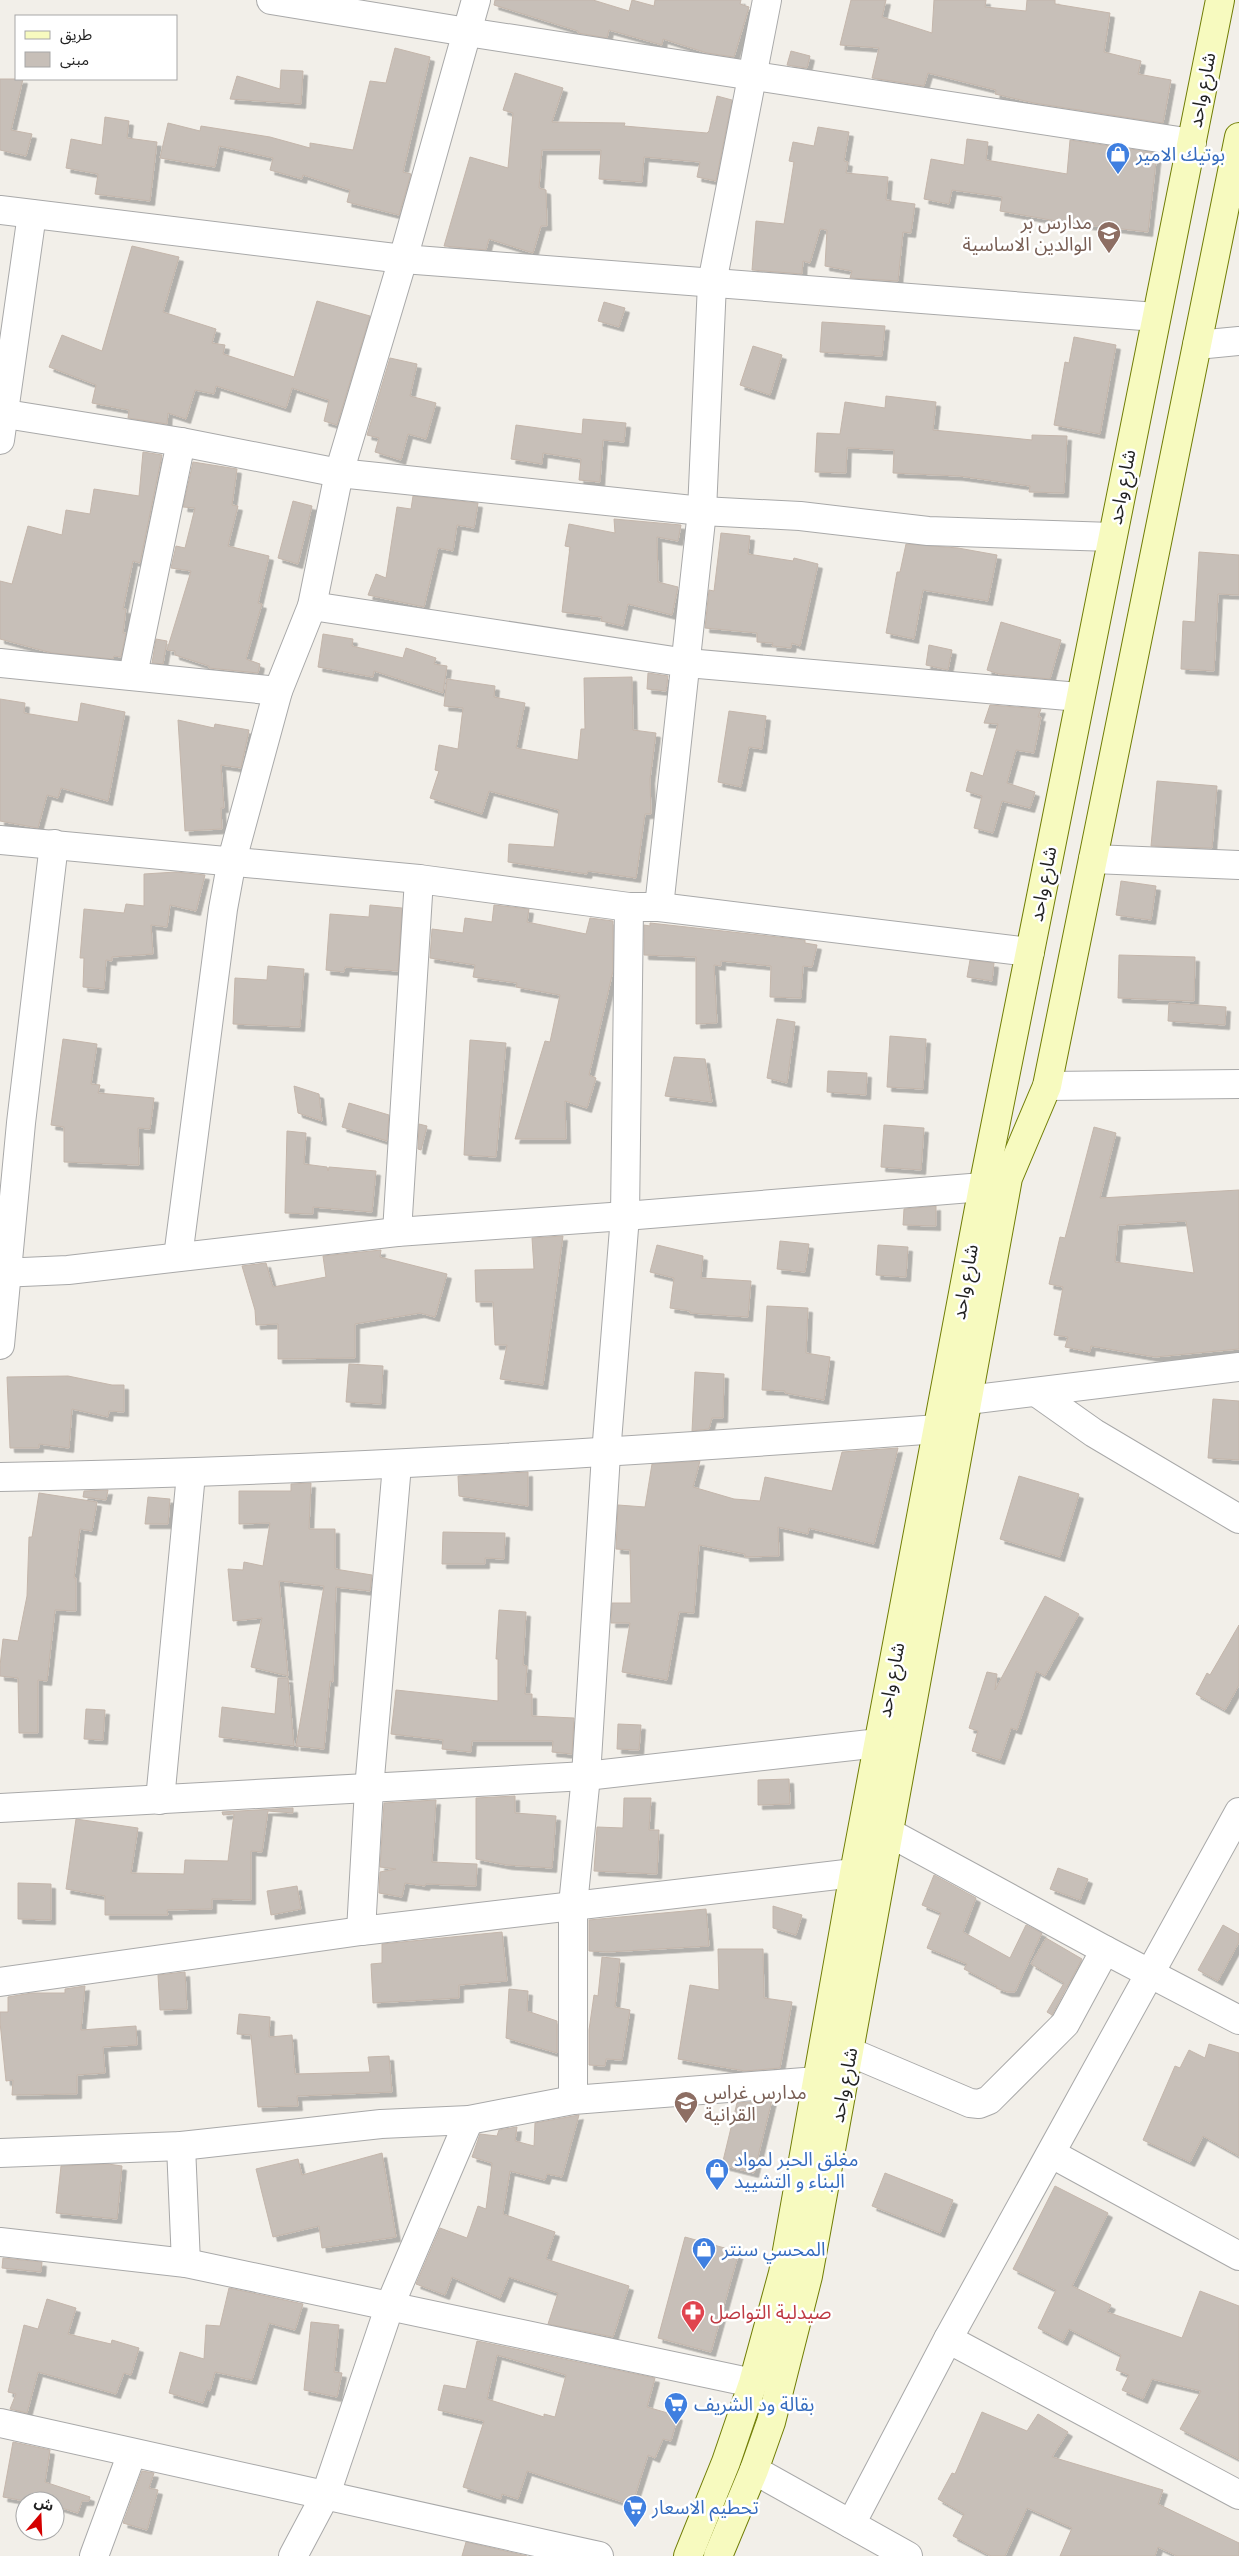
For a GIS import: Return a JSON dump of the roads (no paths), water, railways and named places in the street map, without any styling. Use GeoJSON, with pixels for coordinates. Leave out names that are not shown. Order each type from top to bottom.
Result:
{"type":"FeatureCollection","features":[{"type":"Feature","properties":{"kind":"street"},"geometry":{"type":"LineString","coordinates":[[271,0],[338,5],[467,32],[1192,143]]}},
{"type":"Feature","properties":{"kind":"street"},"geometry":{"type":"LineString","coordinates":[[178,1257],[223,909],[232,860],[278,692],[312,606],[339,474],[403,259],[476,0]]}},
{"type":"Feature","properties":{"kind":"street"},"geometry":{"type":"LineString","coordinates":[[659,907],[702,511],[712,283],[766,0]]}},
{"type":"Feature","properties":{"kind":"street","name":"شارع واحد"},"geometry":{"type":"LineString","coordinates":[[718,2556],[754,2470],[771,2422],[808,2276],[825,2090],[854,1873],[983,1187],[1079,697],[1220,0]]}},
{"type":"Feature","properties":{"kind":"street","name":"شارع واحد"},"geometry":{"type":"LineString","coordinates":[[688,2556],[726,2462],[753,2383],[783,2273],[825,2090],[850,2052],[888,1832],[1008,1178],[1047,1086],[1239,137]]}},
{"type":"Feature","properties":{"kind":"street"},"geometry":{"type":"LineString","coordinates":[[0,210],[403,259],[1156,317]]}},
{"type":"Feature","properties":{"kind":"street"},"geometry":{"type":"LineString","coordinates":[[32,214],[1,422],[181,442],[339,474],[702,511],[800,516],[928,531],[1112,537]]}},
{"type":"Feature","properties":{"kind":"street"},"geometry":{"type":"LineString","coordinates":[[1197,345],[1239,341]]}},
{"type":"Feature","properties":{"kind":"street"},"geometry":{"type":"LineString","coordinates":[[133,675],[181,442]]}},
{"type":"Feature","properties":{"kind":"street"},"geometry":{"type":"LineString","coordinates":[[312,606],[687,663],[1079,697]]}},
{"type":"Feature","properties":{"kind":"street"},"geometry":{"type":"LineString","coordinates":[[0,663],[133,675],[278,692]]}},
{"type":"Feature","properties":{"kind":"street"},"geometry":{"type":"LineString","coordinates":[[0,840],[232,860],[419,879],[629,907],[659,907],[1030,952]]}},
{"type":"Feature","properties":{"kind":"street"},"geometry":{"type":"LineString","coordinates":[[0,1345],[11,1121],[54,844]]}},
{"type":"Feature","properties":{"kind":"street"},"geometry":{"type":"LineString","coordinates":[[1093,859],[1239,865]]}},
{"type":"Feature","properties":{"kind":"street"},"geometry":{"type":"LineString","coordinates":[[397,1232],[419,879]]}},
{"type":"Feature","properties":{"kind":"street"},"geometry":{"type":"LineString","coordinates":[[573,2100],[573,1905],[586,1776],[606,1454],[625,1216],[629,907]]}},
{"type":"Feature","properties":{"kind":"street"},"geometry":{"type":"LineString","coordinates":[[1047,1086],[1239,1084]]}},
{"type":"Feature","properties":{"kind":"street"},"geometry":{"type":"LineString","coordinates":[[3,1273],[68,1270],[397,1232],[625,1216],[983,1187]]}},
{"type":"Feature","properties":{"kind":"street"},"geometry":{"type":"LineString","coordinates":[[0,1477],[192,1474],[397,1465],[606,1454],[938,1430],[968,1400],[1239,1367]]}},
{"type":"Feature","properties":{"kind":"street"},"geometry":{"type":"LineString","coordinates":[[1036,1392],[1094,1433],[1236,1516]]}},
{"type":"Feature","properties":{"kind":"street"},"geometry":{"type":"LineString","coordinates":[[361,1931],[369,1789],[397,1465]]}},
{"type":"Feature","properties":{"kind":"street"},"geometry":{"type":"LineString","coordinates":[[160,1800],[192,1474]]}},
{"type":"Feature","properties":{"kind":"street"},"geometry":{"type":"LineString","coordinates":[[0,1808],[586,1776],[879,1744]]}},
{"type":"Feature","properties":{"kind":"street"},"geometry":{"type":"LineString","coordinates":[[851,2524],[948,2339],[1052,2154],[1239,1812]]}},
{"type":"Feature","properties":{"kind":"street"},"geometry":{"type":"LineString","coordinates":[[888,1832],[1105,1950],[1239,2020]]}},
{"type":"Feature","properties":{"kind":"street"},"geometry":{"type":"LineString","coordinates":[[0,1982],[361,1931],[854,1873]]}},
{"type":"Feature","properties":{"kind":"street"},"geometry":{"type":"LineString","coordinates":[[850,2052],[970,2103],[980,2104],[989,2100],[1064,2024],[1105,1950]]}},
{"type":"Feature","properties":{"kind":"street"},"geometry":{"type":"LineString","coordinates":[[0,2153],[181,2146],[381,2124],[469,2120],[573,2100],[825,2090]]}},
{"type":"Feature","properties":{"kind":"street"},"geometry":{"type":"LineString","coordinates":[[292,2556],[326,2494],[390,2305],[469,2120]]}},
{"type":"Feature","properties":{"kind":"street"},"geometry":{"type":"LineString","coordinates":[[181,2146],[186,2263]]}},
{"type":"Feature","properties":{"kind":"street"},"geometry":{"type":"LineString","coordinates":[[1052,2154],[1239,2256]]}},
{"type":"Feature","properties":{"kind":"street"},"geometry":{"type":"LineString","coordinates":[[0,2242],[186,2263],[753,2383]]}},
{"type":"Feature","properties":{"kind":"street"},"geometry":{"type":"LineString","coordinates":[[948,2339],[1239,2495]]}},
{"type":"Feature","properties":{"kind":"street"},"geometry":{"type":"LineString","coordinates":[[0,2423],[599,2556]]}},
{"type":"Feature","properties":{"kind":"street"},"geometry":{"type":"LineString","coordinates":[[94,2556],[132,2453]]}},
{"type":"Feature","properties":{"kind":"street"},"geometry":{"type":"LineString","coordinates":[[754,2470],[908,2556]]}},
{"type":"Feature","properties":{"kind":"place","name":"بوتيك الامير"},"geometry":{"type":"Point","coordinates":[1118,175]}},
{"type":"Feature","properties":{"kind":"place","name":"مدارس بر الوالدين الاساسية"},"geometry":{"type":"Point","coordinates":[1109,254]}},
{"type":"Feature","properties":{"kind":"place","name":"مدارس غراس القرانية"},"geometry":{"type":"Point","coordinates":[686,2124]}},
{"type":"Feature","properties":{"kind":"place","name":"مغلق الحبر لمواد البناء و التشييد"},"geometry":{"type":"Point","coordinates":[717,2191]}},
{"type":"Feature","properties":{"kind":"place","name":"المحسي سنتر"},"geometry":{"type":"Point","coordinates":[704,2270]}},
{"type":"Feature","properties":{"kind":"place","name":"صيدلية التواصل"},"geometry":{"type":"Point","coordinates":[693,2333]}},
{"type":"Feature","properties":{"kind":"place","name":"بقالة ود الشريف"},"geometry":{"type":"Point","coordinates":[676,2425]}},
{"type":"Feature","properties":{"kind":"place","name":"تحطيم الاسعار"},"geometry":{"type":"Point","coordinates":[635,2528]}}]}
